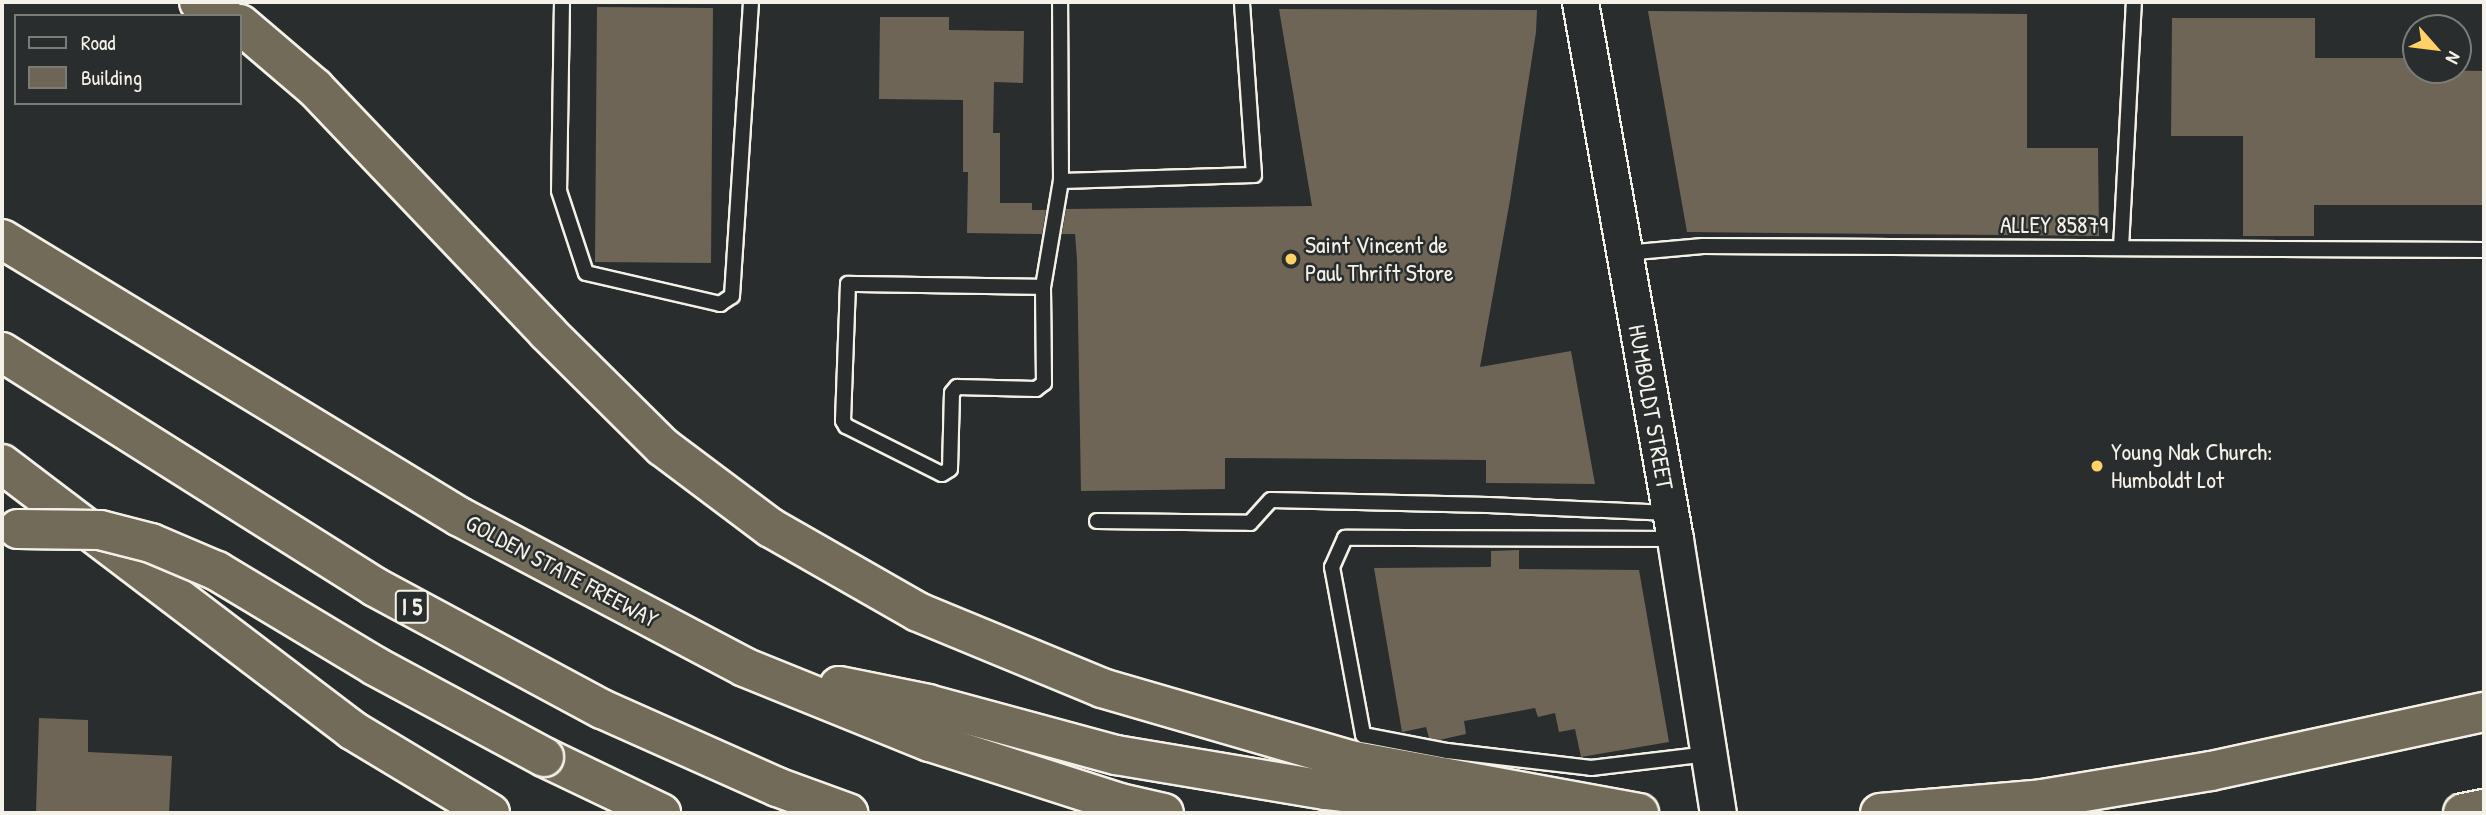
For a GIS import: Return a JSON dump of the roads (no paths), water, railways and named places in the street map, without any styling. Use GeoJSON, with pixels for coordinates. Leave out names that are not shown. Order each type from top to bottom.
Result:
{"type":"FeatureCollection","features":[{"type":"Feature","properties":{"kind":"highway"},"geometry":{"type":"LineString","coordinates":[[199,2],[220,14]]}},
{"type":"Feature","properties":{"kind":"highway"},"geometry":{"type":"LineString","coordinates":[[242,26],[315,88],[547,332],[663,447],[771,528],[918,612],[1102,688],[1350,760],[1639,813]]}},
{"type":"Feature","properties":{"kind":"highway","name":"GOLDEN STATE FREEWAY"},"geometry":{"type":"LineString","coordinates":[[2,239],[460,517],[744,667],[930,742],[1120,803],[1164,813]]}},
{"type":"Feature","properties":{"kind":"highway","name":"I 5"},"geometry":{"type":"LineString","coordinates":[[2,352],[374,587],[602,709],[777,787],[848,813]]}},
{"type":"Feature","properties":{"kind":"highway"},"geometry":{"type":"LineString","coordinates":[[2,464],[352,730],[490,813]]}},
{"type":"Feature","properties":{"kind":"highway"},"geometry":{"type":"LineString","coordinates":[[10,529],[100,530],[151,543],[217,570],[375,666],[544,757],[661,813]]}},
{"type":"Feature","properties":{"kind":"highway"},"geometry":{"type":"LineString","coordinates":[[744,667],[928,704],[1116,755],[1325,790],[1521,813]]}},
{"type":"Feature","properties":{"kind":"highway"},"geometry":{"type":"LineString","coordinates":[[2387,731],[2484,687]]}},
{"type":"Feature","properties":{"kind":"highway"},"geometry":{"type":"LineString","coordinates":[[1880,813],[2055,797],[2211,771],[2484,712]]}},
{"type":"Feature","properties":{"kind":"highway"},"geometry":{"type":"LineString","coordinates":[[2463,813],[2484,809]]}},
{"type":"Feature","properties":{"kind":"street","name":"HUMBOLDT STREET"},"geometry":{"type":"LineString","coordinates":[[1580,2],[1672,526],[1713,784]]}},
{"type":"Feature","properties":{"kind":"lane"},"geometry":{"type":"LineString","coordinates":[[562,2],[559,191],[586,273],[720,304],[732,296],[751,2]]}},
{"type":"Feature","properties":{"kind":"lane"},"geometry":{"type":"LineString","coordinates":[[1043,287],[848,284],[844,408],[846,426],[942,474],[947,472],[952,393],[957,387],[1042,387],[1043,287],[1061,181],[1060,2]]}},
{"type":"Feature","properties":{"kind":"lane"},"geometry":{"type":"LineString","coordinates":[[1061,181],[1254,175],[1242,2]]}},
{"type":"Feature","properties":{"kind":"lane"},"geometry":{"type":"LineString","coordinates":[[2121,248],[2134,2]]}},
{"type":"Feature","properties":{"kind":"lane","name":"ALLEY 85879"},"geometry":{"type":"LineString","coordinates":[[1624,253],[1703,246],[2484,250]]}},
{"type":"Feature","properties":{"kind":"lane"},"geometry":{"type":"LineString","coordinates":[[1097,521],[1250,523],[1271,500],[1488,505],[1672,526]]}},
{"type":"Feature","properties":{"kind":"lane"},"geometry":{"type":"LineString","coordinates":[[1672,526],[1345,538],[1332,567],[1363,735],[1447,751],[1713,784]]}},
{"type":"Feature","properties":{"kind":"place","name":"Saint Vincent de Paul Thrift Store"},"geometry":{"type":"Point","coordinates":[1291,259]}},
{"type":"Feature","properties":{"kind":"place","name":"Young Nak Church: Humboldt Lot"},"geometry":{"type":"Point","coordinates":[2097,466]}}]}
